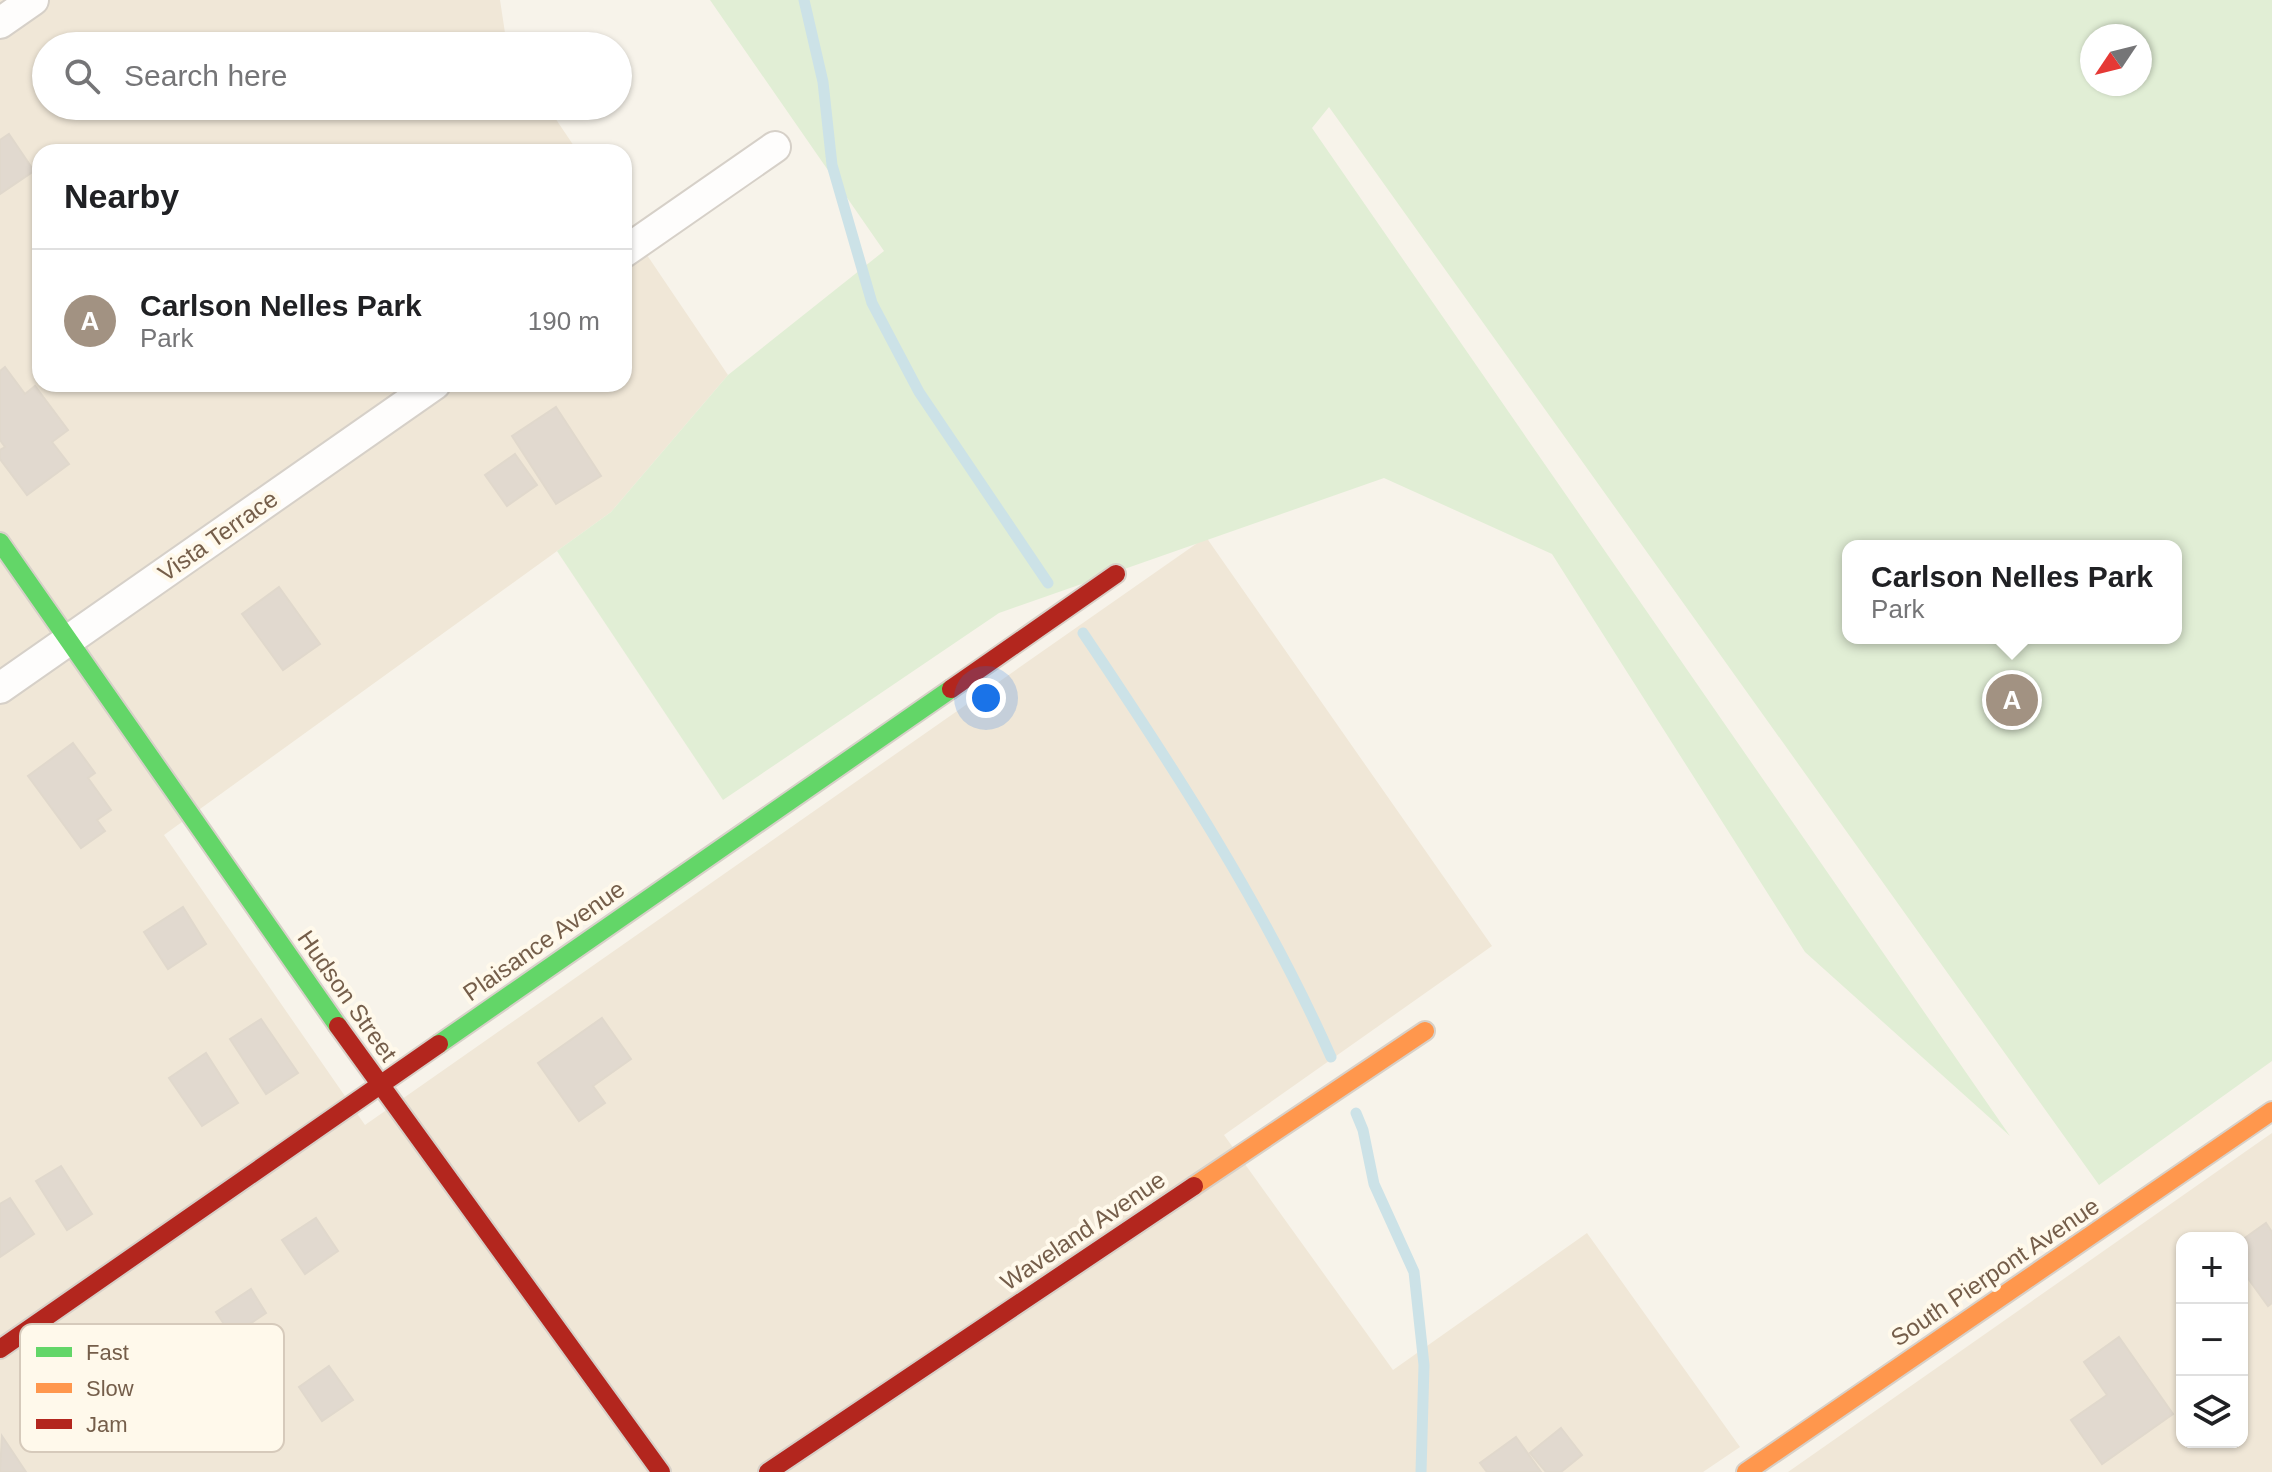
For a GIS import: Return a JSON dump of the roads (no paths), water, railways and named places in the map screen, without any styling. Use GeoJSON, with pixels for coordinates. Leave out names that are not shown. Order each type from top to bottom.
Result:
{"type":"FeatureCollection","features":[{"type":"Feature","properties":{"kind":"street"},"geometry":{"type":"LineString","coordinates":[[0,23],[33,0]]}},
{"type":"Feature","properties":{"kind":"street"},"geometry":{"type":"LineString","coordinates":[[632,246],[775,147]]}},
{"type":"Feature","properties":{"kind":"street","name":"Vista Terrace"},"geometry":{"type":"LineString","coordinates":[[0,688],[424,392]]}},
{"type":"Feature","properties":{"kind":"street","name":"Hudson Street"},"geometry":{"type":"LineString","coordinates":[[0,542],[379,1084],[661,1472]]}},
{"type":"Feature","properties":{"kind":"street","name":"Plaisance Avenue"},"geometry":{"type":"LineString","coordinates":[[36,1324],[1116,574]]}},
{"type":"Feature","properties":{"kind":"street","name":"Waveland Avenue"},"geometry":{"type":"LineString","coordinates":[[768,1472],[1425,1031]]}},
{"type":"Feature","properties":{"kind":"street","name":"South Pierpont Avenue"},"geometry":{"type":"LineString","coordinates":[[1746,1472],[2272,1111]]}},
{"type":"Feature","properties":{"kind":"street","name":"Plaisance Avenue"},"geometry":{"type":"LineString","coordinates":[[0,1349],[20,1335]]}},
{"type":"Feature","properties":{"kind":"waterway"},"geometry":{"type":"LineString","coordinates":[[804,0],[823,82],[832,165],[872,303],[919,392],[1048,583]]}},
{"type":"Feature","properties":{"kind":"waterway"},"geometry":{"type":"LineString","coordinates":[[1083,633],[1151,735],[1248,893],[1331,1057]]}},
{"type":"Feature","properties":{"kind":"waterway"},"geometry":{"type":"LineString","coordinates":[[1356,1113],[1363,1130],[1374,1184],[1414,1272],[1424,1365],[1421,1472]]}},
{"type":"Feature","properties":{"kind":"place","name":"Carlson Nelles Park"},"geometry":{"type":"Point","coordinates":[2012,700]}}]}
